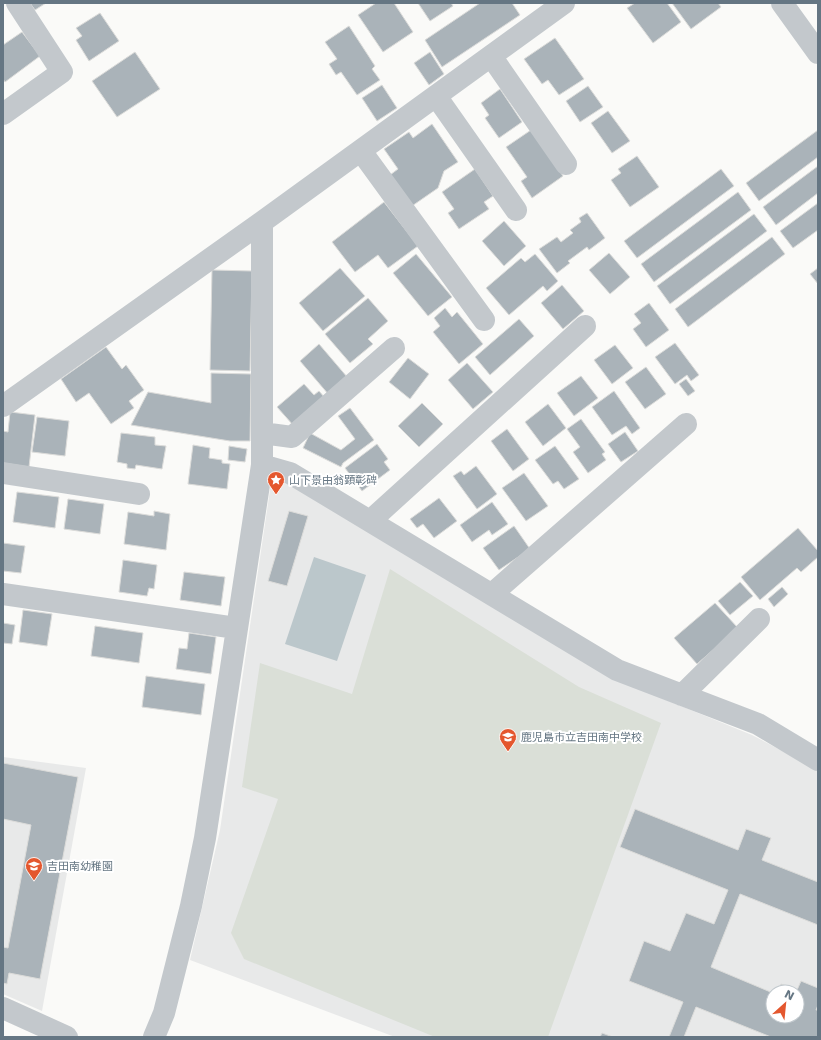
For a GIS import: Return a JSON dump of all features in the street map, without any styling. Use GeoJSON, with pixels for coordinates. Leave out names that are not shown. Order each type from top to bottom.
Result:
{"type":"FeatureCollection","features":[{"type":"Feature","properties":{"kind":"street"},"geometry":{"type":"LineString","coordinates":[[3,114],[62,72],[17,3]]}},
{"type":"Feature","properties":{"kind":"street"},"geometry":{"type":"LineString","coordinates":[[3,406],[361,151],[564,3]]}},
{"type":"Feature","properties":{"kind":"street"},"geometry":{"type":"LineString","coordinates":[[782,3],[818,53]]}},
{"type":"Feature","properties":{"kind":"street"},"geometry":{"type":"LineString","coordinates":[[491,56],[566,164]]}},
{"type":"Feature","properties":{"kind":"street"},"geometry":{"type":"LineString","coordinates":[[436,96],[516,210]]}},
{"type":"Feature","properties":{"kind":"street"},"geometry":{"type":"LineString","coordinates":[[361,151],[484,320]]}},
{"type":"Feature","properties":{"kind":"street"},"geometry":{"type":"LineString","coordinates":[[154,1037],[166,1006],[191,906],[205,838],[262,465],[262,222]]}},
{"type":"Feature","properties":{"kind":"street"},"geometry":{"type":"LineString","coordinates":[[370,521],[586,326]]}},
{"type":"Feature","properties":{"kind":"street"},"geometry":{"type":"LineString","coordinates":[[262,433],[292,437],[394,348]]}},
{"type":"Feature","properties":{"kind":"street"},"geometry":{"type":"LineString","coordinates":[[492,594],[686,424]]}},
{"type":"Feature","properties":{"kind":"street"},"geometry":{"type":"LineString","coordinates":[[262,465],[290,473],[617,670],[758,724],[818,760]]}},
{"type":"Feature","properties":{"kind":"street"},"geometry":{"type":"LineString","coordinates":[[3,473],[139,494]]}},
{"type":"Feature","properties":{"kind":"street"},"geometry":{"type":"LineString","coordinates":[[3,594],[236,628]]}},
{"type":"Feature","properties":{"kind":"street"},"geometry":{"type":"LineString","coordinates":[[682,695],[758,619]]}},
{"type":"Feature","properties":{"kind":"street"},"geometry":{"type":"LineString","coordinates":[[3,1008],[67,1037]]}},
{"type":"Feature","properties":{"kind":"shaded area","name":"鹿児島市立吉田南中学校"},"geometry":{"type":"Polygon","coordinates":[[[289,482],[610,677],[752,735],[818,770],[818,1037],[395,1037],[190,960],[220,830],[271,483],[289,482]]]}},
{"type":"Feature","properties":{"kind":"shaded area"},"geometry":{"type":"Polygon","coordinates":[[[314,557],[366,575],[337,661],[285,644],[314,557]]]}},
{"type":"Feature","properties":{"kind":"shaded area"},"geometry":{"type":"Polygon","coordinates":[[[390,569],[579,687],[661,723],[548,1037],[435,1037],[244,959],[231,933],[278,799],[242,787],[260,663],[352,694],[390,569]]]}},
{"type":"Feature","properties":{"kind":"shaded area","name":"吉田南幼稚園"},"geometry":{"type":"Polygon","coordinates":[[[3,757],[86,768],[42,1011],[3,994],[3,757]]]}},
{"type":"Feature","properties":{"kind":"building"},"geometry":{"type":"Polygon","coordinates":[[[30,3],[46,3],[35,10],[30,3]]]}},
{"type":"Feature","properties":{"kind":"building"},"geometry":{"type":"Polygon","coordinates":[[[376,3],[394,3],[413,32],[383,52],[358,15],[376,3]]]}},
{"type":"Feature","properties":{"kind":"building"},"geometry":{"type":"Polygon","coordinates":[[[418,3],[451,3],[453,6],[430,21],[418,3]]]}},
{"type":"Feature","properties":{"kind":"building"},"geometry":{"type":"Polygon","coordinates":[[[480,3],[512,3],[520,15],[442,67],[425,40],[480,3]]]}},
{"type":"Feature","properties":{"kind":"building"},"geometry":{"type":"Polygon","coordinates":[[[635,3],[667,3],[681,22],[653,43],[627,8],[635,3]]]}},
{"type":"Feature","properties":{"kind":"building"},"geometry":{"type":"Polygon","coordinates":[[[672,3],[718,3],[721,7],[691,29],[672,3]]]}},
{"type":"Feature","properties":{"kind":"building"},"geometry":{"type":"Polygon","coordinates":[[[100,13],[119,41],[89,61],[76,40],[82,36],[76,28],[100,13]]]}},
{"type":"Feature","properties":{"kind":"building"},"geometry":{"type":"Polygon","coordinates":[[[349,26],[375,66],[372,69],[380,80],[357,95],[341,72],[336,75],[329,64],[337,59],[325,42],[349,26]]]}},
{"type":"Feature","properties":{"kind":"building"},"geometry":{"type":"Polygon","coordinates":[[[22,32],[40,56],[5,82],[3,79],[3,45],[22,32]]]}},
{"type":"Feature","properties":{"kind":"building"},"geometry":{"type":"Polygon","coordinates":[[[555,38],[584,79],[559,95],[548,80],[542,84],[524,59],[555,38]]]}},
{"type":"Feature","properties":{"kind":"building"},"geometry":{"type":"Polygon","coordinates":[[[135,52],[160,89],[117,117],[92,81],[135,52]]]}},
{"type":"Feature","properties":{"kind":"building"},"geometry":{"type":"Polygon","coordinates":[[[430,52],[444,74],[429,85],[414,63],[430,52]]]}},
{"type":"Feature","properties":{"kind":"building"},"geometry":{"type":"Polygon","coordinates":[[[382,85],[397,108],[377,121],[362,98],[382,85]]]}},
{"type":"Feature","properties":{"kind":"building"},"geometry":{"type":"Polygon","coordinates":[[[588,86],[603,107],[580,122],[566,101],[588,86]]]}},
{"type":"Feature","properties":{"kind":"building"},"geometry":{"type":"Polygon","coordinates":[[[500,89],[522,122],[499,138],[485,118],[489,115],[481,103],[500,89]]]}},
{"type":"Feature","properties":{"kind":"building"},"geometry":{"type":"Polygon","coordinates":[[[608,111],[630,141],[612,153],[591,123],[608,111]]]}},
{"type":"Feature","properties":{"kind":"building"},"geometry":{"type":"Polygon","coordinates":[[[432,124],[458,162],[444,171],[438,188],[412,206],[390,175],[398,169],[384,149],[409,132],[413,138],[432,124]]]}},
{"type":"Feature","properties":{"kind":"building"},"geometry":{"type":"Polygon","coordinates":[[[531,130],[563,176],[532,198],[521,181],[527,177],[506,147],[531,130]]]}},
{"type":"Feature","properties":{"kind":"building"},"geometry":{"type":"Polygon","coordinates":[[[818,130],[818,157],[759,201],[746,183],[818,130]]]}},
{"type":"Feature","properties":{"kind":"building"},"geometry":{"type":"Polygon","coordinates":[[[637,156],[659,187],[630,207],[611,180],[621,173],[618,169],[637,156]]]}},
{"type":"Feature","properties":{"kind":"building"},"geometry":{"type":"Polygon","coordinates":[[[818,166],[818,193],[776,225],[763,207],[818,166]]]}},
{"type":"Feature","properties":{"kind":"building"},"geometry":{"type":"Polygon","coordinates":[[[475,169],[493,196],[484,202],[489,209],[459,229],[448,213],[454,209],[442,192],[475,169]]]}},
{"type":"Feature","properties":{"kind":"building"},"geometry":{"type":"Polygon","coordinates":[[[721,169],[734,186],[637,258],[624,241],[721,169]]]}},
{"type":"Feature","properties":{"kind":"building"},"geometry":{"type":"Polygon","coordinates":[[[738,192],[751,210],[654,282],[641,264],[738,192]]]}},
{"type":"Feature","properties":{"kind":"building"},"geometry":{"type":"Polygon","coordinates":[[[384,202],[418,246],[388,268],[378,255],[355,272],[332,242],[384,202]]]}},
{"type":"Feature","properties":{"kind":"building"},"geometry":{"type":"Polygon","coordinates":[[[818,203],[818,230],[793,248],[780,231],[818,203]]]}},
{"type":"Feature","properties":{"kind":"building"},"geometry":{"type":"Polygon","coordinates":[[[587,213],[605,238],[589,250],[587,247],[568,261],[570,263],[557,273],[539,249],[557,237],[561,242],[573,233],[570,230],[581,222],[579,218],[587,213]]]}},
{"type":"Feature","properties":{"kind":"building"},"geometry":{"type":"Polygon","coordinates":[[[754,214],[767,231],[670,304],[657,286],[754,214]]]}},
{"type":"Feature","properties":{"kind":"building"},"geometry":{"type":"Polygon","coordinates":[[[504,221],[526,246],[504,266],[482,241],[504,221]]]}},
{"type":"Feature","properties":{"kind":"building"},"geometry":{"type":"Polygon","coordinates":[[[772,237],[785,254],[688,327],[675,309],[772,237]]]}},
{"type":"Feature","properties":{"kind":"building"},"geometry":{"type":"Polygon","coordinates":[[[609,253],[630,277],[610,294],[589,270],[609,253]]]}},
{"type":"Feature","properties":{"kind":"building"},"geometry":{"type":"Polygon","coordinates":[[[416,254],[452,297],[428,316],[393,273],[416,254]]]}},
{"type":"Feature","properties":{"kind":"building"},"geometry":{"type":"Polygon","coordinates":[[[535,254],[558,281],[547,291],[543,286],[509,315],[486,288],[521,258],[525,262],[535,254]]]}},
{"type":"Feature","properties":{"kind":"building"},"geometry":{"type":"Polygon","coordinates":[[[340,268],[365,296],[323,331],[299,303],[340,268]]]}},
{"type":"Feature","properties":{"kind":"building"},"geometry":{"type":"Polygon","coordinates":[[[818,268],[818,284],[810,274],[818,268]]]}},
{"type":"Feature","properties":{"kind":"building"},"geometry":{"type":"Polygon","coordinates":[[[212,270],[252,271],[250,371],[210,370],[212,270]]]}},
{"type":"Feature","properties":{"kind":"building"},"geometry":{"type":"Polygon","coordinates":[[[562,285],[584,311],[563,329],[541,303],[562,285]]]}},
{"type":"Feature","properties":{"kind":"building"},"geometry":{"type":"Polygon","coordinates":[[[368,298],[388,321],[368,339],[373,344],[350,363],[325,334],[368,298]]]}},
{"type":"Feature","properties":{"kind":"building"},"geometry":{"type":"Polygon","coordinates":[[[649,303],[669,330],[646,347],[633,329],[641,323],[634,314],[649,303]]]}},
{"type":"Feature","properties":{"kind":"building"},"geometry":{"type":"Polygon","coordinates":[[[445,308],[452,317],[457,312],[483,344],[459,364],[433,332],[440,326],[434,318],[445,308]]]}},
{"type":"Feature","properties":{"kind":"building"},"geometry":{"type":"Polygon","coordinates":[[[519,319],[534,336],[490,375],[475,357],[519,319]]]}},
{"type":"Feature","properties":{"kind":"building"},"geometry":{"type":"Polygon","coordinates":[[[675,343],[699,375],[691,381],[687,375],[675,384],[655,357],[675,343]]]}},
{"type":"Feature","properties":{"kind":"building"},"geometry":{"type":"Polygon","coordinates":[[[319,344],[348,378],[329,395],[300,361],[319,344]]]}},
{"type":"Feature","properties":{"kind":"building"},"geometry":{"type":"Polygon","coordinates":[[[615,345],[633,368],[612,384],[594,360],[615,345]]]}},
{"type":"Feature","properties":{"kind":"building"},"geometry":{"type":"Polygon","coordinates":[[[106,347],[122,369],[126,365],[144,390],[129,401],[134,408],[111,424],[89,393],[76,402],[61,379],[106,347]]]}},
{"type":"Feature","properties":{"kind":"building"},"geometry":{"type":"Polygon","coordinates":[[[408,358],[429,374],[410,399],[389,382],[408,358]]]}},
{"type":"Feature","properties":{"kind":"building"},"geometry":{"type":"Polygon","coordinates":[[[467,363],[493,392],[473,409],[448,380],[467,363]]]}},
{"type":"Feature","properties":{"kind":"building"},"geometry":{"type":"Polygon","coordinates":[[[646,367],[666,394],[645,409],[625,382],[646,367]]]}},
{"type":"Feature","properties":{"kind":"building"},"geometry":{"type":"Polygon","coordinates":[[[211,373],[251,374],[250,441],[230,441],[131,425],[148,392],[211,403],[211,373]]]}},
{"type":"Feature","properties":{"kind":"building"},"geometry":{"type":"Polygon","coordinates":[[[581,376],[598,398],[574,416],[557,393],[581,376]]]}},
{"type":"Feature","properties":{"kind":"building"},"geometry":{"type":"Polygon","coordinates":[[[686,379],[695,391],[688,396],[679,384],[686,379]]]}},
{"type":"Feature","properties":{"kind":"building"},"geometry":{"type":"Polygon","coordinates":[[[304,384],[314,395],[319,391],[325,398],[293,425],[277,407],[304,384]]]}},
{"type":"Feature","properties":{"kind":"building"},"geometry":{"type":"Polygon","coordinates":[[[614,391],[640,428],[632,434],[626,426],[612,435],[592,407],[614,391]]]}},
{"type":"Feature","properties":{"kind":"building"},"geometry":{"type":"Polygon","coordinates":[[[422,403],[443,424],[419,447],[398,426],[422,403]]]}},
{"type":"Feature","properties":{"kind":"building"},"geometry":{"type":"Polygon","coordinates":[[[548,404],[566,428],[543,446],[525,422],[548,404]]]}},
{"type":"Feature","properties":{"kind":"building"},"geometry":{"type":"Polygon","coordinates":[[[350,408],[374,440],[343,463],[341,467],[303,448],[310,433],[341,450],[355,439],[338,416],[350,408]]]}},
{"type":"Feature","properties":{"kind":"building"},"geometry":{"type":"Polygon","coordinates":[[[10,412],[35,415],[29,467],[3,463],[3,431],[8,432],[10,412]]]}},
{"type":"Feature","properties":{"kind":"building"},"geometry":{"type":"Polygon","coordinates":[[[37,417],[69,421],[65,456],[32,452],[37,417]]]}},
{"type":"Feature","properties":{"kind":"building"},"geometry":{"type":"Polygon","coordinates":[[[581,419],[605,452],[602,454],[606,460],[588,473],[573,452],[580,447],[567,429],[581,419]]]}},
{"type":"Feature","properties":{"kind":"building"},"geometry":{"type":"Polygon","coordinates":[[[507,429],[529,459],[513,471],[491,441],[507,429]]]}},
{"type":"Feature","properties":{"kind":"building"},"geometry":{"type":"Polygon","coordinates":[[[625,432],[638,451],[621,462],[608,444],[625,432]]]}},
{"type":"Feature","properties":{"kind":"building"},"geometry":{"type":"Polygon","coordinates":[[[121,433],[155,437],[155,445],[166,446],[162,469],[136,465],[135,469],[127,468],[127,464],[117,462],[121,433]]]}},
{"type":"Feature","properties":{"kind":"building"},"geometry":{"type":"Polygon","coordinates":[[[377,444],[388,459],[384,462],[390,470],[362,491],[345,468],[377,444]]]}},
{"type":"Feature","properties":{"kind":"building"},"geometry":{"type":"Polygon","coordinates":[[[193,445],[210,448],[209,458],[222,460],[222,463],[230,464],[227,489],[188,484],[193,445]]]}},
{"type":"Feature","properties":{"kind":"building"},"geometry":{"type":"Polygon","coordinates":[[[229,446],[247,449],[245,462],[228,460],[229,446]]]}},
{"type":"Feature","properties":{"kind":"building"},"geometry":{"type":"Polygon","coordinates":[[[555,446],[579,479],[564,489],[558,481],[553,484],[535,460],[555,446]]]}},
{"type":"Feature","properties":{"kind":"building"},"geometry":{"type":"Polygon","coordinates":[[[476,466],[497,494],[477,509],[453,476],[461,471],[464,475],[476,466]]]}},
{"type":"Feature","properties":{"kind":"building"},"geometry":{"type":"Polygon","coordinates":[[[524,473],[548,506],[526,521],[502,488],[524,473]]]}},
{"type":"Feature","properties":{"kind":"building"},"geometry":{"type":"Polygon","coordinates":[[[17,492],[59,497],[55,528],[13,522],[17,492]]]}},
{"type":"Feature","properties":{"kind":"building"},"geometry":{"type":"Polygon","coordinates":[[[439,498],[457,521],[434,538],[423,524],[417,528],[410,519],[439,498]]]}},
{"type":"Feature","properties":{"kind":"building"},"geometry":{"type":"Polygon","coordinates":[[[68,499],[104,504],[100,534],[64,529],[68,499]]]}},
{"type":"Feature","properties":{"kind":"building"},"geometry":{"type":"Polygon","coordinates":[[[492,502],[508,524],[492,535],[489,530],[472,542],[460,525],[492,502]]]}},
{"type":"Feature","properties":{"kind":"building"},"geometry":{"type":"Polygon","coordinates":[[[154,511],[170,514],[166,550],[124,544],[128,512],[154,516],[154,511]]]}},
{"type":"Feature","properties":{"kind":"building"},"geometry":{"type":"Polygon","coordinates":[[[289,511],[308,516],[287,586],[268,581],[289,511]]]}},
{"type":"Feature","properties":{"kind":"building"},"geometry":{"type":"Polygon","coordinates":[[[514,526],[530,549],[499,570],[483,548],[514,526]]]}},
{"type":"Feature","properties":{"kind":"building"},"geometry":{"type":"Polygon","coordinates":[[[798,528],[818,551],[818,557],[801,572],[797,568],[760,600],[741,577],[798,528]]]}},
{"type":"Feature","properties":{"kind":"building"},"geometry":{"type":"Polygon","coordinates":[[[3,543],[25,546],[21,573],[3,571],[3,543]]]}},
{"type":"Feature","properties":{"kind":"building"},"geometry":{"type":"Polygon","coordinates":[[[123,560],[157,565],[154,589],[149,588],[147,596],[119,592],[123,560]]]}},
{"type":"Feature","properties":{"kind":"building"},"geometry":{"type":"Polygon","coordinates":[[[184,572],[225,577],[221,606],[180,600],[184,572]]]}},
{"type":"Feature","properties":{"kind":"building"},"geometry":{"type":"Polygon","coordinates":[[[740,582],[753,596],[730,615],[718,601],[740,582]]]}},
{"type":"Feature","properties":{"kind":"building"},"geometry":{"type":"Polygon","coordinates":[[[782,587],[788,594],[774,607],[768,599],[782,587]]]}},
{"type":"Feature","properties":{"kind":"building"},"geometry":{"type":"Polygon","coordinates":[[[715,603],[738,628],[697,664],[674,638],[715,603]]]}},
{"type":"Feature","properties":{"kind":"building"},"geometry":{"type":"Polygon","coordinates":[[[23,610],[52,614],[47,646],[19,642],[23,610]]]}},
{"type":"Feature","properties":{"kind":"building"},"geometry":{"type":"Polygon","coordinates":[[[3,623],[15,625],[12,644],[3,643],[3,623]]]}},
{"type":"Feature","properties":{"kind":"building"},"geometry":{"type":"Polygon","coordinates":[[[95,626],[143,633],[139,663],[91,656],[95,626]]]}},
{"type":"Feature","properties":{"kind":"building"},"geometry":{"type":"Polygon","coordinates":[[[189,633],[216,637],[211,674],[176,669],[179,648],[187,649],[189,633]]]}},
{"type":"Feature","properties":{"kind":"building"},"geometry":{"type":"Polygon","coordinates":[[[146,676],[205,684],[201,715],[142,707],[146,676]]]}},
{"type":"Feature","properties":{"kind":"building","name":"吉田南幼稚園"},"geometry":{"type":"Polygon","coordinates":[[[3,763],[78,777],[40,979],[9,973],[7,984],[3,983],[3,947],[8,948],[31,825],[3,819],[3,763]]]}},
{"type":"Feature","properties":{"kind":"building"},"geometry":{"type":"Polygon","coordinates":[[[635,809],[738,850],[746,829],[771,838],[762,860],[818,882],[818,925],[740,894],[711,967],[765,990],[765,1024],[805,1024],[805,984],[800,984],[801,981],[818,988],[818,1005],[816,1010],[818,1010],[818,1037],[771,1037],[696,1007],[684,1037],[669,1037],[683,1002],[629,981],[644,941],[670,951],[686,913],[714,924],[728,890],[620,847],[635,809]]]}},
{"type":"Feature","properties":{"kind":"building"},"geometry":{"type":"Polygon","coordinates":[[[602,1033],[613,1037],[600,1037],[602,1033]]]}},
{"type":"Feature","properties":{"kind":"place","name":"山下景由翁顕彰碑"},"geometry":{"type":"Point","coordinates":[276,495]}},
{"type":"Feature","properties":{"kind":"place","name":"鹿児島市立吉田南中学校"},"geometry":{"type":"Point","coordinates":[508,752]}},
{"type":"Feature","properties":{"kind":"place","name":"吉田南幼稚園"},"geometry":{"type":"Point","coordinates":[34,881]}}]}
